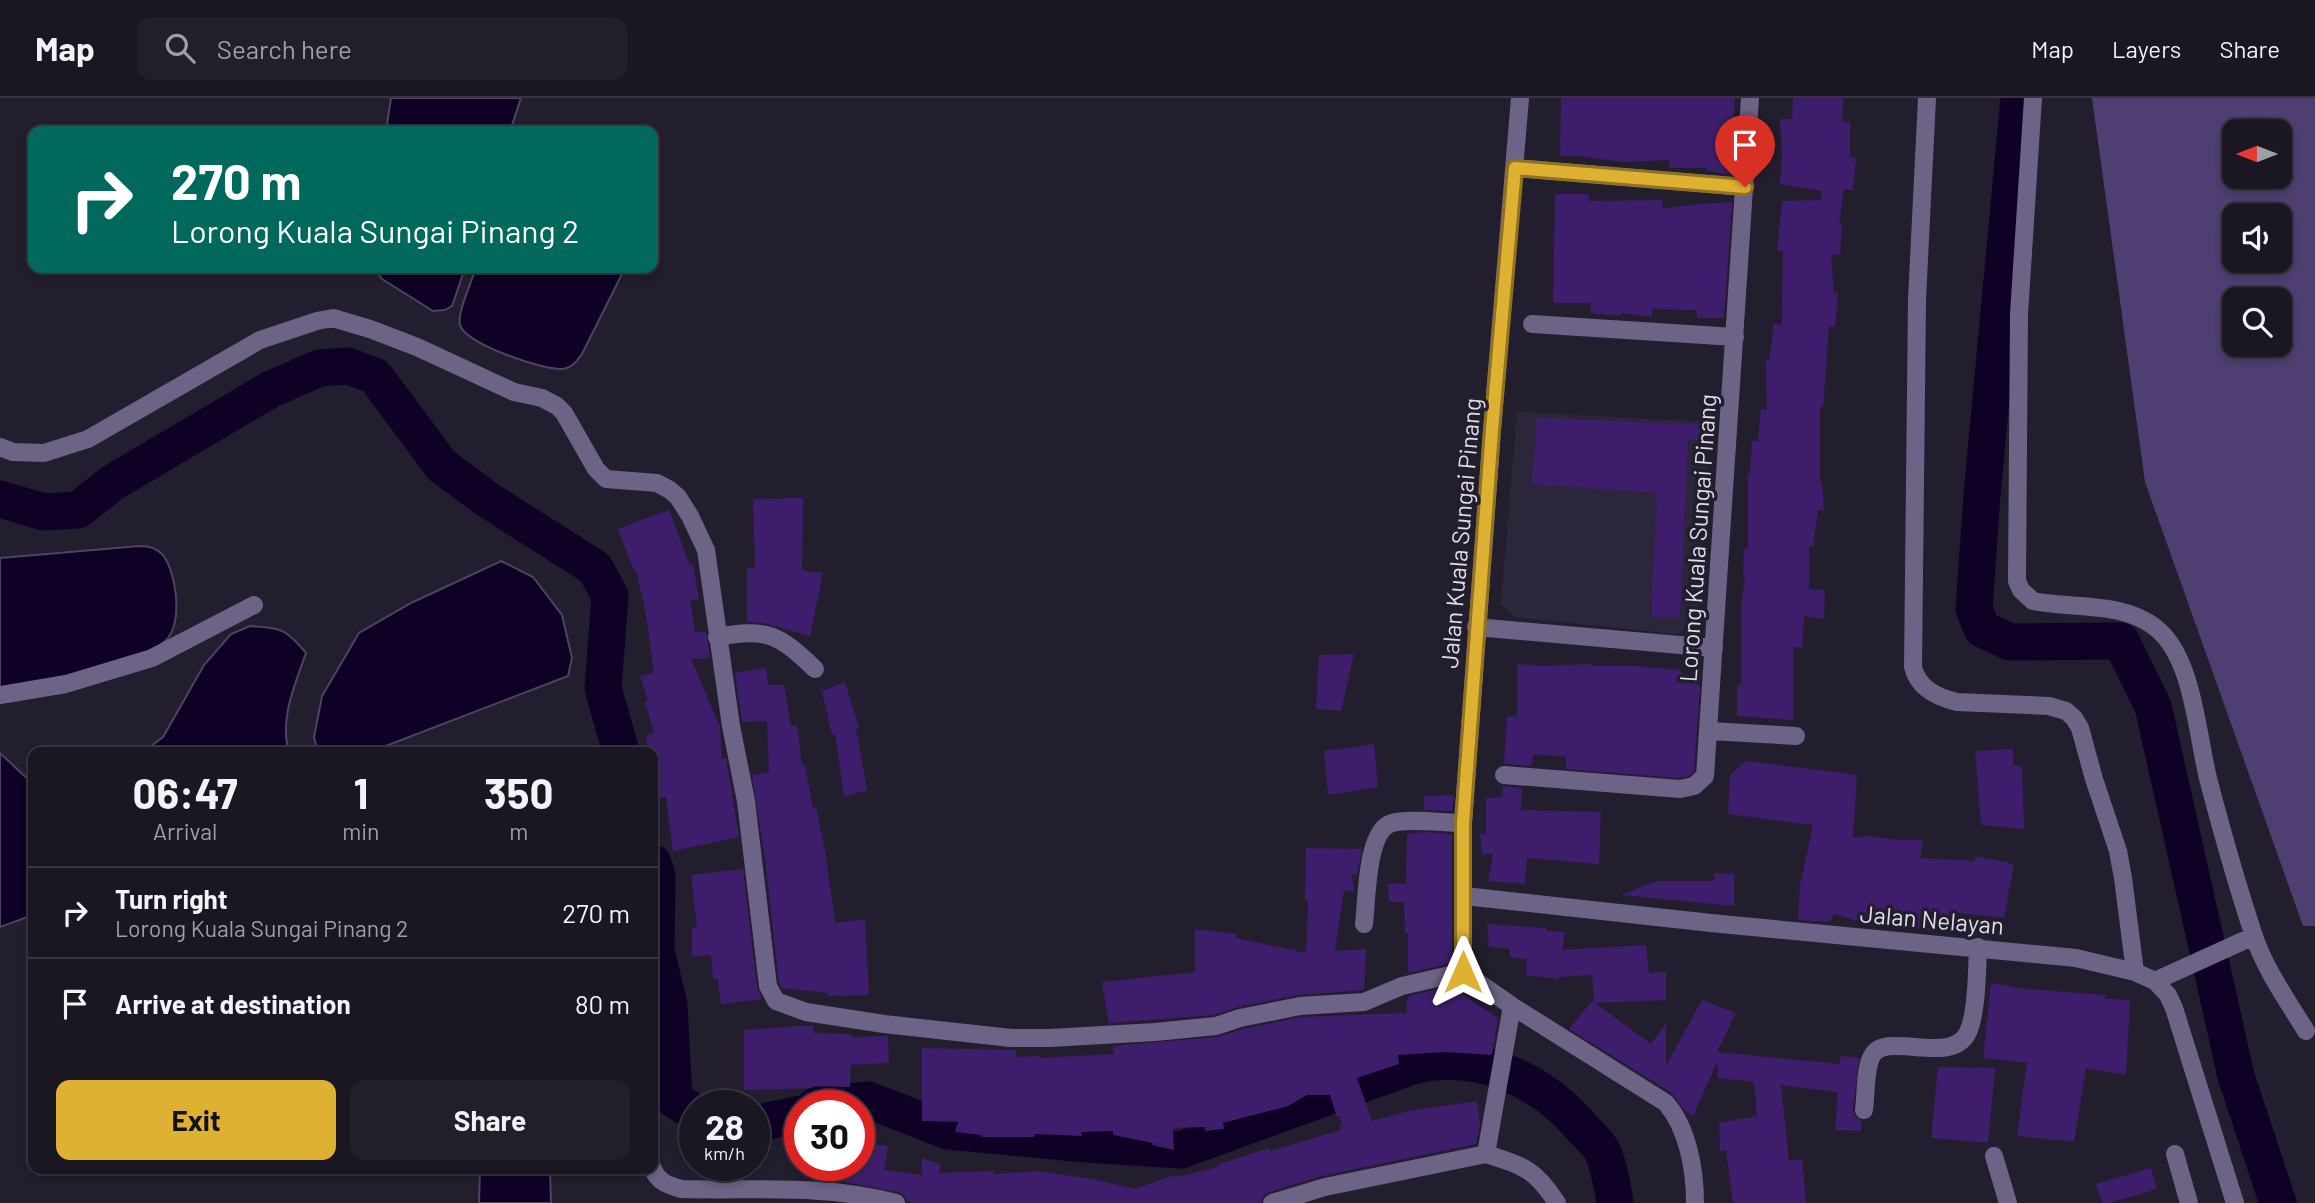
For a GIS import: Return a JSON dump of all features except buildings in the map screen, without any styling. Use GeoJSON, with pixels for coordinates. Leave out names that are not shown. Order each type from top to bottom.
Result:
{"type":"FeatureCollection","features":[{"type":"Feature","properties":{"kind":"street","name":"Jalan Kuala Sungai Pinang"},"geometry":{"type":"LineString","coordinates":[[1463,972],[1463,823],[1476,627],[1520,98]]}},
{"type":"Feature","properties":{"kind":"street","name":"Lorong Kuala Sungai Pinang"},"geometry":{"type":"LineString","coordinates":[[1504,775],[1680,789],[1694,786],[1705,776],[1751,98]]}},
{"type":"Feature","properties":{"kind":"street"},"geometry":{"type":"LineString","coordinates":[[1927,98],[1917,299],[1915,677],[1923,686],[1945,699],[2058,708],[2071,713],[2080,728],[2118,851],[2135,972]]}},
{"type":"Feature","properties":{"kind":"street"},"geometry":{"type":"LineString","coordinates":[[2033,98],[2019,314],[2017,581],[2021,590],[2033,601],[2134,614],[2158,630],[2176,653],[2187,683],[2209,783],[2254,936],[2278,985],[2306,1031]]}},
{"type":"Feature","properties":{"kind":"street"},"geometry":{"type":"LineString","coordinates":[[1515,168],[1745,187]]}},
{"type":"Feature","properties":{"kind":"street"},"geometry":{"type":"LineString","coordinates":[[0,447],[13,452],[44,453],[88,439],[260,340],[333,318],[417,347],[514,391],[542,398],[564,413],[596,469],[606,479],[657,483],[675,493],[690,516],[706,550],[731,726],[746,801],[768,986],[776,1001],[806,1012],[925,1029],[1011,1038],[1063,1037],[1203,1028],[1300,1006],[1364,1002],[1374,1000],[1393,989],[1463,972],[1511,1014],[1666,1103],[1674,1112],[1691,1161],[1695,1180],[1695,1203]]}},
{"type":"Feature","properties":{"kind":"street"},"geometry":{"type":"LineString","coordinates":[[1532,324],[1735,337]]}},
{"type":"Feature","properties":{"kind":"street"},"geometry":{"type":"LineString","coordinates":[[0,695],[66,684],[152,658],[254,605]]}},
{"type":"Feature","properties":{"kind":"street"},"geometry":{"type":"LineString","coordinates":[[1476,627],[1714,648]]}},
{"type":"Feature","properties":{"kind":"street"},"geometry":{"type":"LineString","coordinates":[[717,637],[738,633],[771,635],[779,638],[815,668]]}},
{"type":"Feature","properties":{"kind":"street"},"geometry":{"type":"LineString","coordinates":[[1709,731],[1797,736]]}},
{"type":"Feature","properties":{"kind":"street"},"geometry":{"type":"LineString","coordinates":[[1364,924],[1374,843],[1386,826],[1397,822],[1463,823]]}},
{"type":"Feature","properties":{"kind":"street","name":"Jalan Nelayan"},"geometry":{"type":"LineString","coordinates":[[1464,896],[2076,958],[2135,972],[2155,981]]}},
{"type":"Feature","properties":{"kind":"street"},"geometry":{"type":"LineString","coordinates":[[2235,1203],[2174,1008],[2168,995],[2155,981],[2254,936]]}},
{"type":"Feature","properties":{"kind":"street"},"geometry":{"type":"LineString","coordinates":[[1864,1110],[1870,1062],[1876,1050],[1889,1047],[1947,1048],[1958,1044],[1967,1035],[1972,1018],[1978,947]]}},
{"type":"Feature","properties":{"kind":"street"},"geometry":{"type":"LineString","coordinates":[[1486,1154],[1511,1014]]}},
{"type":"Feature","properties":{"kind":"street"},"geometry":{"type":"LineString","coordinates":[[1272,1203],[1325,1187],[1486,1154],[1527,1168],[1545,1185],[1557,1203]]}},
{"type":"Feature","properties":{"kind":"street"},"geometry":{"type":"LineString","coordinates":[[2175,1154],[2189,1203]]}},
{"type":"Feature","properties":{"kind":"street"},"geometry":{"type":"LineString","coordinates":[[1994,1156],[2008,1203]]}},
{"type":"Feature","properties":{"kind":"street"},"geometry":{"type":"LineString","coordinates":[[654,1174],[666,1184],[681,1189],[828,1190],[861,1194],[896,1203]]}},
{"type":"Feature","properties":{"kind":"shaded area"},"geometry":{"type":"Polygon","coordinates":[[[391,98],[521,98],[512,126],[387,126],[391,98]]]}},
{"type":"Feature","properties":{"kind":"shaded area"},"geometry":{"type":"Polygon","coordinates":[[[2092,98],[2315,98],[2315,926],[2303,926],[2145,482],[2092,98]]]}},
{"type":"Feature","properties":{"kind":"shaded area"},"geometry":{"type":"Polygon","coordinates":[[[377,273],[463,273],[452,306],[433,311],[382,279],[377,273]]]}},
{"type":"Feature","properties":{"kind":"shaded area"},"geometry":{"type":"Polygon","coordinates":[[[474,273],[622,273],[582,354],[571,366],[562,369],[506,354],[475,340],[460,325],[465,296],[474,273]]]}},
{"type":"Feature","properties":{"kind":"shaded area"},"geometry":{"type":"Polygon","coordinates":[[[1517,412],[1710,422],[1700,615],[1682,632],[1675,634],[1515,617],[1501,604],[1517,412]]]}},
{"type":"Feature","properties":{"kind":"shaded area"},"geometry":{"type":"Polygon","coordinates":[[[140,546],[158,550],[168,563],[172,575],[176,616],[168,638],[157,647],[115,664],[0,691],[0,558],[140,546]]]}},
{"type":"Feature","properties":{"kind":"shaded area"},"geometry":{"type":"Polygon","coordinates":[[[501,561],[533,577],[562,615],[572,658],[568,676],[383,747],[317,747],[314,737],[322,696],[359,633],[411,603],[501,561]]]}},
{"type":"Feature","properties":{"kind":"shaded area"},"geometry":{"type":"Polygon","coordinates":[[[250,626],[269,627],[287,634],[306,653],[287,715],[288,747],[150,747],[163,737],[204,665],[231,634],[250,626]]]}},
{"type":"Feature","properties":{"kind":"shaded area"},"geometry":{"type":"Polygon","coordinates":[[[0,753],[28,779],[28,917],[0,927],[0,753]]]}},
{"type":"Feature","properties":{"kind":"shaded area"},"geometry":{"type":"Polygon","coordinates":[[[480,1174],[550,1174],[551,1203],[479,1203],[480,1174]]]}},
{"type":"Feature","properties":{"kind":"waterway"},"geometry":{"type":"LineString","coordinates":[[2019,98],[1974,609],[1982,629],[2010,642],[2121,641],[2153,706],[2236,1076],[2278,1203]]}},
{"type":"Feature","properties":{"kind":"waterway"},"geometry":{"type":"LineString","coordinates":[[0,499],[44,512],[78,510],[112,483],[271,389],[320,368],[348,366],[375,376],[442,466],[488,500],[595,568],[610,596],[603,688],[620,747]]}},
{"type":"Feature","properties":{"kind":"waterway"},"geometry":{"type":"LineString","coordinates":[[658,959],[669,1005],[674,1099],[679,1102]]}},
{"type":"Feature","properties":{"kind":"waterway"},"geometry":{"type":"LineString","coordinates":[[875,1103],[948,1131],[1181,1150],[1412,1066],[1460,1062],[1507,1073],[1528,1083],[1567,1112],[1602,1151],[1615,1203]]}},
{"type":"Feature","properties":{"kind":"waterway"},"geometry":{"type":"LineString","coordinates":[[770,1121],[784,1117]]}},
{"type":"Feature","properties":{"kind":"route"},"geometry":{"type":"LineString","coordinates":[[1463,972],[1463,823],[1476,627],[1515,168],[1745,187]]}}]}
